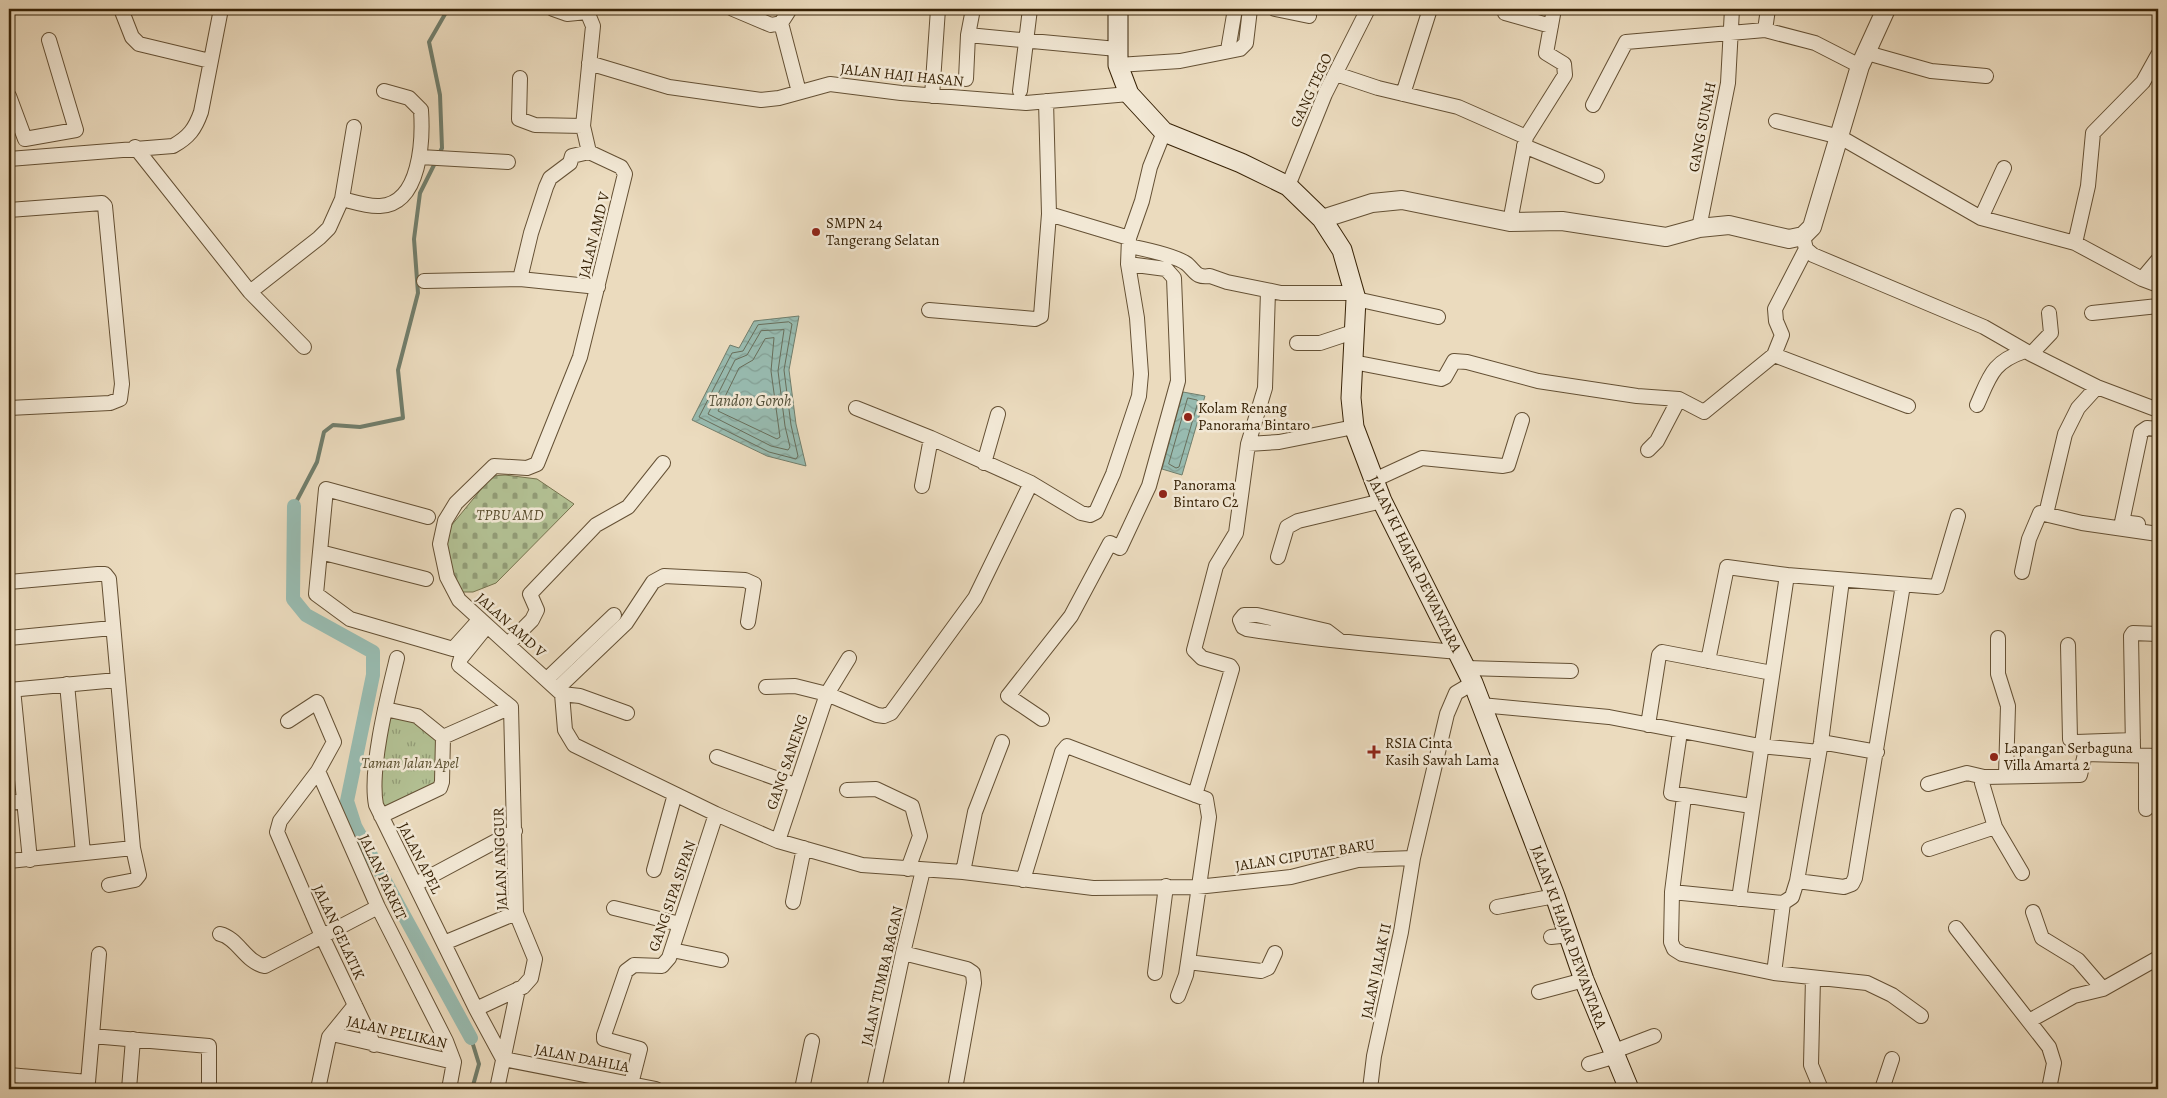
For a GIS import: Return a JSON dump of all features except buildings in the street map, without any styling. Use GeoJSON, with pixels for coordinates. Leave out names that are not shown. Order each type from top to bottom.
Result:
{"type":"FeatureCollection","features":[{"type":"Feature","properties":{"kind":"main road","name":"JALAN KI HAJAR DEWANTARA"},"geometry":{"type":"LineString","coordinates":[[1118,9],[1117,57],[1129,94],[1164,132],[1241,163],[1288,186],[1322,219],[1342,250],[1355,296],[1356,331],[1351,398],[1354,427],[1372,480],[1466,668],[1555,896],[1560,936],[1584,980],[1613,1055],[1629,1089]]}},
{"type":"Feature","properties":{"kind":"street"},"geometry":{"type":"LineString","coordinates":[[121,9],[132,37],[139,44],[210,61]]}},
{"type":"Feature","properties":{"kind":"street"},"geometry":{"type":"LineString","coordinates":[[9,159],[173,146],[184,140],[196,127],[201,112],[221,9]]}},
{"type":"Feature","properties":{"kind":"street"},"geometry":{"type":"LineString","coordinates":[[520,279],[530,233],[550,178],[570,163],[572,156],[589,152],[583,126],[588,63],[594,26],[587,10],[567,14],[553,9]]}},
{"type":"Feature","properties":{"kind":"street"},"geometry":{"type":"LineString","coordinates":[[733,9],[771,25],[781,22],[790,9]]}},
{"type":"Feature","properties":{"kind":"street"},"geometry":{"type":"LineString","coordinates":[[932,96],[938,9]]}},
{"type":"Feature","properties":{"kind":"street"},"geometry":{"type":"LineString","coordinates":[[966,79],[968,35],[973,9]]}},
{"type":"Feature","properties":{"kind":"street"},"geometry":{"type":"LineString","coordinates":[[1020,91],[1030,9]]}},
{"type":"Feature","properties":{"kind":"street"},"geometry":{"type":"LineString","coordinates":[[1228,50],[1235,9]]}},
{"type":"Feature","properties":{"kind":"street"},"geometry":{"type":"LineString","coordinates":[[968,35],[1026,42],[1117,57],[1180,61],[1240,49],[1246,43],[1250,9]]}},
{"type":"Feature","properties":{"kind":"street"},"geometry":{"type":"LineString","coordinates":[[1275,9],[1309,16]]}},
{"type":"Feature","properties":{"kind":"street","name":"GANG TEGO"},"geometry":{"type":"LineString","coordinates":[[1288,186],[1325,94],[1368,9]]}},
{"type":"Feature","properties":{"kind":"street"},"geometry":{"type":"LineString","coordinates":[[1403,94],[1430,9]]}},
{"type":"Feature","properties":{"kind":"street"},"geometry":{"type":"LineString","coordinates":[[1510,222],[1525,142],[1565,74],[1564,64],[1546,53],[1554,9]]}},
{"type":"Feature","properties":{"kind":"street","name":"GANG SUNAH"},"geometry":{"type":"LineString","coordinates":[[1699,228],[1728,83],[1732,9]]}},
{"type":"Feature","properties":{"kind":"street"},"geometry":{"type":"LineString","coordinates":[[1765,30],[1768,9]]}},
{"type":"Feature","properties":{"kind":"street"},"geometry":{"type":"LineString","coordinates":[[1354,362],[1442,379],[1454,361],[1459,361],[1538,381],[1637,396],[1679,399],[1704,412],[1774,356],[1782,335],[1776,321],[1775,309],[1812,228],[1864,59],[1886,9]]}},
{"type":"Feature","properties":{"kind":"street"},"geometry":{"type":"LineString","coordinates":[[1504,13],[1551,26]]}},
{"type":"Feature","properties":{"kind":"street"},"geometry":{"type":"LineString","coordinates":[[781,22],[799,92]]}},
{"type":"Feature","properties":{"kind":"street"},"geometry":{"type":"LineString","coordinates":[[1593,105],[1626,42],[1765,30],[1815,43],[1864,59],[1931,71],[1986,76]]}},
{"type":"Feature","properties":{"kind":"street"},"geometry":{"type":"LineString","coordinates":[[9,96],[25,139],[76,130],[49,40]]}},
{"type":"Feature","properties":{"kind":"street"},"geometry":{"type":"LineString","coordinates":[[2075,243],[2088,186],[2094,133],[2143,82],[2158,55]]}},
{"type":"Feature","properties":{"kind":"street","name":"JALAN HAJI HASAN"},"geometry":{"type":"LineString","coordinates":[[588,63],[669,87],[761,100],[830,84],[932,96],[1026,103],[1129,94]]}},
{"type":"Feature","properties":{"kind":"street"},"geometry":{"type":"LineString","coordinates":[[1336,74],[1403,94],[1458,107],[1525,142],[1597,176]]}},
{"type":"Feature","properties":{"kind":"street"},"geometry":{"type":"LineString","coordinates":[[520,78],[519,119],[535,125],[583,126]]}},
{"type":"Feature","properties":{"kind":"street"},"geometry":{"type":"LineString","coordinates":[[384,91],[409,98],[421,110],[432,157]]}},
{"type":"Feature","properties":{"kind":"street"},"geometry":{"type":"LineString","coordinates":[[929,310],[1036,319],[1041,316],[1048,214],[1046,101]]}},
{"type":"Feature","properties":{"kind":"street"},"geometry":{"type":"LineString","coordinates":[[1776,121],[1840,136],[1981,218],[2075,243],[2142,279],[2158,284]]}},
{"type":"Feature","properties":{"kind":"street"},"geometry":{"type":"LineString","coordinates":[[250,292],[329,228],[342,199],[354,127]]}},
{"type":"Feature","properties":{"kind":"street"},"geometry":{"type":"LineString","coordinates":[[856,408],[931,438],[1031,483],[1081,513],[1090,515],[1096,512],[1113,474],[1138,396],[1141,374],[1137,318],[1128,264],[1129,242],[1142,201],[1150,166],[1164,132]]}},
{"type":"Feature","properties":{"kind":"street"},"geometry":{"type":"LineString","coordinates":[[53,134],[60,154]]}},
{"type":"Feature","properties":{"kind":"street"},"geometry":{"type":"LineString","coordinates":[[149,166],[156,146]]}},
{"type":"Feature","properties":{"kind":"street"},"geometry":{"type":"LineString","coordinates":[[130,148],[149,166],[250,292],[304,347]]}},
{"type":"Feature","properties":{"kind":"street","name":"JALAN AMD V"},"geometry":{"type":"LineString","coordinates":[[560,691],[459,600],[447,577],[440,544],[445,522],[456,503],[494,466],[505,465],[527,468],[537,464],[580,356],[626,174],[621,167],[589,152]]}},
{"type":"Feature","properties":{"kind":"street"},"geometry":{"type":"LineString","coordinates":[[432,157],[508,162]]}},
{"type":"Feature","properties":{"kind":"street"},"geometry":{"type":"LineString","coordinates":[[342,199],[380,206],[398,202],[432,157]]}},
{"type":"Feature","properties":{"kind":"street"},"geometry":{"type":"LineString","coordinates":[[1981,218],[2004,168]]}},
{"type":"Feature","properties":{"kind":"street"},"geometry":{"type":"LineString","coordinates":[[1322,219],[1372,203],[1402,200],[1510,222],[1562,221],[1666,237],[1699,228],[1729,225],[1804,242],[1813,255],[1984,326],[2028,352],[2097,387],[2158,410]]}},
{"type":"Feature","properties":{"kind":"street"},"geometry":{"type":"LineString","coordinates":[[9,210],[102,203],[105,206],[122,384],[120,399],[110,403],[9,408]]}},
{"type":"Feature","properties":{"kind":"street"},"geometry":{"type":"LineString","coordinates":[[1048,214],[1186,263],[1194,274],[1200,277],[1210,276],[1268,291],[1355,296],[1438,316]]}},
{"type":"Feature","properties":{"kind":"street"},"geometry":{"type":"LineString","coordinates":[[2142,279],[2158,260]]}},
{"type":"Feature","properties":{"kind":"street"},"geometry":{"type":"LineString","coordinates":[[1042,718],[1008,696],[1071,616],[1110,543],[1120,548],[1149,486],[1178,381],[1174,278],[1166,269],[1128,264]]}},
{"type":"Feature","properties":{"kind":"street"},"geometry":{"type":"LineString","coordinates":[[424,281],[520,279],[598,287]]}},
{"type":"Feature","properties":{"kind":"street"},"geometry":{"type":"LineString","coordinates":[[1195,795],[1232,669],[1230,666],[1198,656],[1194,650],[1216,566],[1236,533],[1248,444],[1265,388],[1268,291]]}},
{"type":"Feature","properties":{"kind":"street"},"geometry":{"type":"LineString","coordinates":[[2092,313],[2158,306]]}},
{"type":"Feature","properties":{"kind":"street"},"geometry":{"type":"LineString","coordinates":[[1976,405],[1993,369],[2013,354],[2028,352],[2051,332],[2049,313]]}},
{"type":"Feature","properties":{"kind":"street"},"geometry":{"type":"LineString","coordinates":[[1297,343],[1320,343],[1356,331]]}},
{"type":"Feature","properties":{"kind":"street"},"geometry":{"type":"LineString","coordinates":[[1774,356],[1908,406]]}},
{"type":"Feature","properties":{"kind":"street"},"geometry":{"type":"LineString","coordinates":[[2046,514],[2065,434],[2078,408],[2097,387]]}},
{"type":"Feature","properties":{"kind":"street"},"geometry":{"type":"LineString","coordinates":[[1648,450],[1657,441],[1679,399]]}},
{"type":"Feature","properties":{"kind":"street"},"geometry":{"type":"LineString","coordinates":[[984,463],[998,414]]}},
{"type":"Feature","properties":{"kind":"street"},"geometry":{"type":"LineString","coordinates":[[1372,480],[1422,458],[1508,465],[1522,420]]}},
{"type":"Feature","properties":{"kind":"street"},"geometry":{"type":"LineString","coordinates":[[1248,444],[1279,442],[1354,427]]}},
{"type":"Feature","properties":{"kind":"street"},"geometry":{"type":"LineString","coordinates":[[2158,429],[2147,428],[2141,432],[2122,522],[2158,527]]}},
{"type":"Feature","properties":{"kind":"street"},"geometry":{"type":"LineString","coordinates":[[922,486],[931,438]]}},
{"type":"Feature","properties":{"kind":"street"},"geometry":{"type":"LineString","coordinates":[[508,644],[532,620],[537,610],[530,594],[596,525],[628,507],[663,463]]}},
{"type":"Feature","properties":{"kind":"street"},"geometry":{"type":"LineString","coordinates":[[766,687],[795,686],[827,694],[877,715],[884,716],[891,713],[975,598],[1031,483]]}},
{"type":"Feature","properties":{"kind":"street"},"geometry":{"type":"LineString","coordinates":[[428,517],[326,489],[316,594],[350,619],[453,649],[484,623]]}},
{"type":"Feature","properties":{"kind":"street"},"geometry":{"type":"LineString","coordinates":[[1278,557],[1286,528],[1298,521],[1382,501]]}},
{"type":"Feature","properties":{"kind":"street"},"geometry":{"type":"LineString","coordinates":[[2022,572],[2029,539],[2040,513],[2082,523],[2158,534]]}},
{"type":"Feature","properties":{"kind":"street"},"geometry":{"type":"LineString","coordinates":[[1708,661],[1727,567],[1787,575],[1937,587],[1958,516]]}},
{"type":"Feature","properties":{"kind":"street"},"geometry":{"type":"LineString","coordinates":[[320,552],[426,579]]}},
{"type":"Feature","properties":{"kind":"street"},"geometry":{"type":"LineString","coordinates":[[9,582],[105,574],[109,579],[133,848],[138,878],[131,882],[110,885]]}},
{"type":"Feature","properties":{"kind":"street"},"geometry":{"type":"LineString","coordinates":[[1739,899],[1751,806],[1787,575]]}},
{"type":"Feature","properties":{"kind":"street"},"geometry":{"type":"LineString","coordinates":[[560,691],[626,622],[654,582],[664,576],[744,580],[754,584],[754,598],[748,622]]}},
{"type":"Feature","properties":{"kind":"street"},"geometry":{"type":"LineString","coordinates":[[1672,892],[1783,902],[1792,897],[1797,881],[1820,747],[1842,580]]}},
{"type":"Feature","properties":{"kind":"street"},"geometry":{"type":"LineString","coordinates":[[1797,881],[1844,887],[1854,881],[1877,752],[1903,585]]}},
{"type":"Feature","properties":{"kind":"street"},"geometry":{"type":"LineString","coordinates":[[547,679],[614,614]]}},
{"type":"Feature","properties":{"kind":"street"},"geometry":{"type":"LineString","coordinates":[[1340,641],[1327,631],[1257,615],[1244,615],[1240,620],[1243,627],[1247,629],[1340,641],[1466,668],[1571,671]]}},
{"type":"Feature","properties":{"kind":"street"},"geometry":{"type":"LineString","coordinates":[[443,737],[511,706],[459,665],[461,658],[484,623]]}},
{"type":"Feature","properties":{"kind":"street"},"geometry":{"type":"LineString","coordinates":[[9,638],[112,628]]}},
{"type":"Feature","properties":{"kind":"street"},"geometry":{"type":"LineString","coordinates":[[2146,809],[2146,756],[2133,740],[2131,636],[2133,633],[2158,634]]}},
{"type":"Feature","properties":{"kind":"street"},"geometry":{"type":"LineString","coordinates":[[1998,638],[1998,674],[2008,706],[2006,775]]}},
{"type":"Feature","properties":{"kind":"street"},"geometry":{"type":"LineString","coordinates":[[2068,644],[2070,739],[2076,742],[2133,740]]}},
{"type":"Feature","properties":{"kind":"street"},"geometry":{"type":"LineString","coordinates":[[1648,725],[1660,653],[1772,673]]}},
{"type":"Feature","properties":{"kind":"street","name":"JALAN APEL"},"geometry":{"type":"LineString","coordinates":[[397,658],[385,709],[373,791],[381,816],[503,1060]]}},
{"type":"Feature","properties":{"kind":"street","name":"GANG SANENG"},"geometry":{"type":"LineString","coordinates":[[778,841],[827,694],[849,658]]}},
{"type":"Feature","properties":{"kind":"street"},"geometry":{"type":"LineString","coordinates":[[1412,858],[1447,714],[1466,668]]}},
{"type":"Feature","properties":{"kind":"street"},"geometry":{"type":"LineString","coordinates":[[30,860],[24,801],[14,749],[11,689],[117,680]]}},
{"type":"Feature","properties":{"kind":"street"},"geometry":{"type":"LineString","coordinates":[[67,684],[83,853]]}},
{"type":"Feature","properties":{"kind":"street"},"geometry":{"type":"LineString","coordinates":[[560,691],[627,713]]}},
{"type":"Feature","properties":{"kind":"street"},"geometry":{"type":"LineString","coordinates":[[560,691],[565,730],[574,745],[716,814],[778,841],[862,865],[924,870]]}},
{"type":"Feature","properties":{"kind":"street"},"geometry":{"type":"LineString","coordinates":[[288,721],[317,702],[334,742],[318,772]]}},
{"type":"Feature","properties":{"kind":"street"},"geometry":{"type":"LineString","coordinates":[[1481,705],[1609,717],[1760,746],[1820,747],[1877,752]]}},
{"type":"Feature","properties":{"kind":"street","name":"JALAN ANGGUR"},"geometry":{"type":"LineString","coordinates":[[497,1089],[518,989],[531,978],[536,959],[516,913],[511,706]]}},
{"type":"Feature","properties":{"kind":"street"},"geometry":{"type":"LineString","coordinates":[[385,709],[418,716],[443,737]]}},
{"type":"Feature","properties":{"kind":"street"},"geometry":{"type":"LineString","coordinates":[[1680,732],[1670,791],[1674,795],[1684,797],[1751,806]]}},
{"type":"Feature","properties":{"kind":"street"},"geometry":{"type":"LineString","coordinates":[[381,816],[440,788],[443,737]]}},
{"type":"Feature","properties":{"kind":"street"},"geometry":{"type":"LineString","coordinates":[[963,872],[975,812],[1002,742]]}},
{"type":"Feature","properties":{"kind":"street"},"geometry":{"type":"LineString","coordinates":[[1023,880],[1065,747],[1073,747],[1206,799],[1208,817],[1188,962],[1186,975],[1178,996]]}},
{"type":"Feature","properties":{"kind":"street"},"geometry":{"type":"LineString","coordinates":[[1928,784],[1967,772],[1984,777],[2006,775],[2080,775],[2085,754],[2146,756]]}},
{"type":"Feature","properties":{"kind":"street"},"geometry":{"type":"LineString","coordinates":[[717,757],[795,786]]}},
{"type":"Feature","properties":{"kind":"street","name":"JALAN GELATIK"},"geometry":{"type":"LineString","coordinates":[[318,772],[280,821],[277,832],[322,936],[374,1045]]}},
{"type":"Feature","properties":{"kind":"street","name":"JALAN PARKIT"},"geometry":{"type":"LineString","coordinates":[[318,772],[378,907],[446,1041],[454,1062]]}},
{"type":"Feature","properties":{"kind":"street"},"geometry":{"type":"LineString","coordinates":[[1984,777],[1982,783],[1995,827],[2022,873]]}},
{"type":"Feature","properties":{"kind":"street"},"geometry":{"type":"LineString","coordinates":[[847,790],[876,789],[912,806],[920,836],[908,869]]}},
{"type":"Feature","properties":{"kind":"street"},"geometry":{"type":"LineString","coordinates":[[654,870],[674,794]]}},
{"type":"Feature","properties":{"kind":"street"},"geometry":{"type":"LineString","coordinates":[[1684,797],[1672,892],[1671,942],[1677,952],[1774,973],[1813,978],[1854,980],[1867,983],[1892,995],[1921,1016]]}},
{"type":"Feature","properties":{"kind":"street"},"geometry":{"type":"LineString","coordinates":[[9,803],[24,801]]}},
{"type":"Feature","properties":{"kind":"street","name":"GANG SIPA SIPAN"},"geometry":{"type":"LineString","coordinates":[[630,1084],[640,1049],[604,1038],[620,982],[626,971],[634,965],[665,965],[672,950],[716,814]]}},
{"type":"Feature","properties":{"kind":"street"},"geometry":{"type":"LineString","coordinates":[[1929,849],[1995,827]]}},
{"type":"Feature","properties":{"kind":"street"},"geometry":{"type":"LineString","coordinates":[[416,884],[515,831]]}},
{"type":"Feature","properties":{"kind":"street"},"geometry":{"type":"LineString","coordinates":[[9,861],[133,848]]}},
{"type":"Feature","properties":{"kind":"street"},"geometry":{"type":"LineString","coordinates":[[794,902],[804,848]]}},
{"type":"Feature","properties":{"kind":"street","name":"JALAN CIPUTAT BARU"},"geometry":{"type":"LineString","coordinates":[[924,870],[963,872],[1093,888],[1197,887],[1291,877],[1358,860],[1412,858]]}},
{"type":"Feature","properties":{"kind":"street","name":"JALAN JALAK II"},"geometry":{"type":"LineString","coordinates":[[1370,1089],[1374,1056],[1401,932],[1412,858]]}},
{"type":"Feature","properties":{"kind":"street","name":"JALAN TUMBA BAGAN"},"geometry":{"type":"LineString","coordinates":[[874,1089],[903,953],[924,870]]}},
{"type":"Feature","properties":{"kind":"street"},"geometry":{"type":"LineString","coordinates":[[1155,973],[1166,886]]}},
{"type":"Feature","properties":{"kind":"street"},"geometry":{"type":"LineString","coordinates":[[1497,907],[1555,896]]}},
{"type":"Feature","properties":{"kind":"street"},"geometry":{"type":"LineString","coordinates":[[1774,973],[1783,902]]}},
{"type":"Feature","properties":{"kind":"street"},"geometry":{"type":"LineString","coordinates":[[220,934],[229,938],[258,964],[265,966],[378,907]]}},
{"type":"Feature","properties":{"kind":"street"},"geometry":{"type":"LineString","coordinates":[[614,908],[680,924]]}},
{"type":"Feature","properties":{"kind":"street"},"geometry":{"type":"LineString","coordinates":[[2033,912],[2042,938],[2078,960],[2104,989]]}},
{"type":"Feature","properties":{"kind":"street"},"geometry":{"type":"LineString","coordinates":[[444,944],[516,913]]}},
{"type":"Feature","properties":{"kind":"street"},"geometry":{"type":"LineString","coordinates":[[1956,928],[2049,1047],[2054,1063],[2048,1089]]}},
{"type":"Feature","properties":{"kind":"street"},"geometry":{"type":"LineString","coordinates":[[672,950],[721,960]]}},
{"type":"Feature","properties":{"kind":"street"},"geometry":{"type":"LineString","coordinates":[[903,953],[967,969],[972,973],[974,983],[955,1089]]}},
{"type":"Feature","properties":{"kind":"street"},"geometry":{"type":"LineString","coordinates":[[9,1075],[88,1082],[99,954]]}},
{"type":"Feature","properties":{"kind":"street"},"geometry":{"type":"LineString","coordinates":[[1188,962],[1260,972],[1268,968],[1275,954]]}},
{"type":"Feature","properties":{"kind":"street"},"geometry":{"type":"LineString","coordinates":[[2029,1021],[2074,996],[2104,989],[2158,958]]}},
{"type":"Feature","properties":{"kind":"street"},"geometry":{"type":"LineString","coordinates":[[1813,978],[1811,1065],[1821,1089]]}},
{"type":"Feature","properties":{"kind":"street"},"geometry":{"type":"LineString","coordinates":[[1539,992],[1584,980]]}},
{"type":"Feature","properties":{"kind":"street"},"geometry":{"type":"LineString","coordinates":[[476,1009],[518,989]]}},
{"type":"Feature","properties":{"kind":"street"},"geometry":{"type":"LineString","coordinates":[[318,1089],[326,1047],[332,1034],[355,1005]]}},
{"type":"Feature","properties":{"kind":"street","name":"JALAN PELIKAN"},"geometry":{"type":"LineString","coordinates":[[332,1034],[454,1062]]}},
{"type":"Feature","properties":{"kind":"street"},"geometry":{"type":"LineString","coordinates":[[92,1036],[209,1046],[209,1089]]}},
{"type":"Feature","properties":{"kind":"street"},"geometry":{"type":"LineString","coordinates":[[1589,1064],[1654,1036]]}},
{"type":"Feature","properties":{"kind":"street"},"geometry":{"type":"LineString","coordinates":[[129,1089],[133,1039]]}},
{"type":"Feature","properties":{"kind":"street"},"geometry":{"type":"LineString","coordinates":[[802,1089],[812,1042]]}},
{"type":"Feature","properties":{"kind":"street"},"geometry":{"type":"LineString","coordinates":[[1882,1089],[1892,1058]]}},
{"type":"Feature","properties":{"kind":"street","name":"JALAN DAHLIA"},"geometry":{"type":"LineString","coordinates":[[503,1060],[656,1089]]}},
{"type":"Feature","properties":{"kind":"street"},"geometry":{"type":"LineString","coordinates":[[449,1089],[454,1062]]}},
{"type":"Feature","properties":{"kind":"green space","name":"TPBU AMD"},"geometry":{"type":"Polygon","coordinates":[[[505,475],[537,479],[574,504],[496,583],[473,592],[458,592],[447,560],[446,532],[492,476],[505,475]]]}},
{"type":"Feature","properties":{"kind":"green space","name":"Taman Jalan Apel"},"geometry":{"type":"Polygon","coordinates":[[[385,709],[443,737],[442,782],[381,816],[376,768],[385,709]]]}},
{"type":"Feature","properties":{"kind":"water","name":"Tandon Goroh"},"geometry":{"type":"Polygon","coordinates":[[[799,316],[789,370],[796,424],[806,466],[767,456],[692,420],[730,345],[739,348],[754,321],[799,316]]]}},
{"type":"Feature","properties":{"kind":"water","name":"Kolam Renang Panorama Bintaro"},"geometry":{"type":"Polygon","coordinates":[[[1183,392],[1205,396],[1182,475],[1162,469],[1183,392]]]}},
{"type":"Feature","properties":{"kind":"waterway"},"geometry":{"type":"LineString","coordinates":[[439,154],[442,148],[440,95],[429,42],[448,9]]}},
{"type":"Feature","properties":{"kind":"waterway"},"geometry":{"type":"LineString","coordinates":[[294,506],[317,462],[324,432],[333,425],[360,427],[403,418],[398,370],[418,293],[414,239],[420,193],[436,161]]}},
{"type":"Feature","properties":{"kind":"waterway"},"geometry":{"type":"LineString","coordinates":[[294,506],[293,599],[306,615],[373,652],[373,675],[347,801],[355,826],[471,1038]]}},
{"type":"Feature","properties":{"kind":"waterway"},"geometry":{"type":"LineString","coordinates":[[471,1038],[479,1064],[472,1089]]}},
{"type":"Feature","properties":{"kind":"place","name":"SMPN 24 Tangerang Selatan"},"geometry":{"type":"Point","coordinates":[816,232]}},
{"type":"Feature","properties":{"kind":"place","name":"Kolam Renang Panorama Bintaro"},"geometry":{"type":"Point","coordinates":[1188,417]}},
{"type":"Feature","properties":{"kind":"place","name":"Panorama Bintaro C2"},"geometry":{"type":"Point","coordinates":[1163,494]}},
{"type":"Feature","properties":{"kind":"place","name":"RSIA Cinta Kasih Sawah Lama"},"geometry":{"type":"Point","coordinates":[1374,752]}},
{"type":"Feature","properties":{"kind":"place","name":"Lapangan Serbaguna Villa Amarta 2"},"geometry":{"type":"Point","coordinates":[1994,757]}}]}
